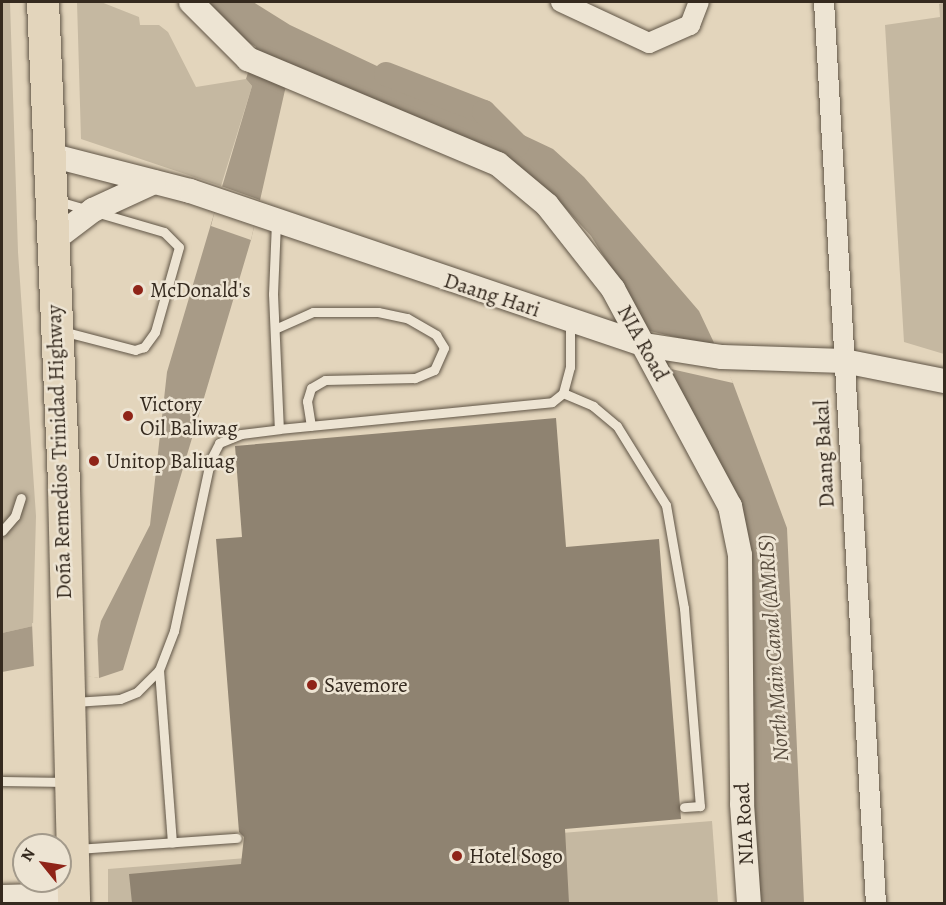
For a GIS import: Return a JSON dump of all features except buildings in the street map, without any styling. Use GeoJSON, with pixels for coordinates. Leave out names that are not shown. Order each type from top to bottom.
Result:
{"type":"FeatureCollection","features":[{"type":"Feature","properties":{"kind":"highway","name":"Doña Remedios Trinidad Highway"},"geometry":{"type":"LineString","coordinates":[[43,2],[50,155],[53,329],[68,665],[74,898]]}},
{"type":"Feature","properties":{"kind":"street","name":"NIA Road"},"geometry":{"type":"LineString","coordinates":[[191,2],[248,58],[498,164],[547,205],[613,289],[730,506],[740,555],[741,804],[749,903]]}},
{"type":"Feature","properties":{"kind":"street"},"geometry":{"type":"LineString","coordinates":[[561,2],[649,43],[690,26],[699,2]]}},
{"type":"Feature","properties":{"kind":"street","name":"Daang Bakal"},"geometry":{"type":"LineString","coordinates":[[824,2],[876,903]]}},
{"type":"Feature","properties":{"kind":"street","name":"Daang Hari"},"geometry":{"type":"LineString","coordinates":[[50,155],[217,201],[645,345],[722,357],[844,361],[945,381]]}},
{"type":"Feature","properties":{"kind":"street"},"geometry":{"type":"LineString","coordinates":[[51,242],[93,210],[154,182]]}},
{"type":"Feature","properties":{"kind":"street"},"geometry":{"type":"LineString","coordinates":[[2,895],[74,898]]}},
{"type":"Feature","properties":{"kind":"lane"},"geometry":{"type":"LineString","coordinates":[[50,199],[164,232],[179,247],[155,332],[149,343],[135,350],[53,329]]}},
{"type":"Feature","properties":{"kind":"lane"},"geometry":{"type":"LineString","coordinates":[[276,222],[273,294],[277,328],[279,429]]}},
{"type":"Feature","properties":{"kind":"lane"},"geometry":{"type":"LineString","coordinates":[[277,328],[312,312],[378,312],[406,318],[436,335],[444,348],[434,370],[415,378],[325,380],[311,388],[307,400],[312,426]]}},
{"type":"Feature","properties":{"kind":"lane"},"geometry":{"type":"LineString","coordinates":[[69,702],[120,699],[137,692],[159,670],[174,631],[210,461],[219,443],[241,434],[279,429],[527,407],[552,402],[563,393],[570,367],[570,321]]}},
{"type":"Feature","properties":{"kind":"lane"},"geometry":{"type":"LineString","coordinates":[[563,393],[593,406],[617,426],[666,506],[684,608],[700,806],[684,807]]}},
{"type":"Feature","properties":{"kind":"lane"},"geometry":{"type":"LineString","coordinates":[[2,531],[15,516],[21,498]]}},
{"type":"Feature","properties":{"kind":"lane"},"geometry":{"type":"LineString","coordinates":[[159,670],[172,843]]}},
{"type":"Feature","properties":{"kind":"lane"},"geometry":{"type":"LineString","coordinates":[[2,781],[71,782]]}},
{"type":"Feature","properties":{"kind":"lane"},"geometry":{"type":"LineString","coordinates":[[73,849],[237,838]]}},
{"type":"Feature","properties":{"kind":"shaded area"},"geometry":{"type":"Polygon","coordinates":[[[2,2],[10,2],[18,252],[36,516],[33,626],[2,633],[2,2]]]}},
{"type":"Feature","properties":{"kind":"shaded area"},"geometry":{"type":"Polygon","coordinates":[[[77,2],[101,2],[139,17],[140,25],[159,25],[168,32],[196,87],[246,79],[252,86],[221,186],[81,139],[77,2]]]}},
{"type":"Feature","properties":{"kind":"shaded area"},"geometry":{"type":"Polygon","coordinates":[[[944,2],[944,354],[904,342],[885,25],[940,17],[939,4],[944,2]]]}},
{"type":"Feature","properties":{"kind":"shaded area"},"geometry":{"type":"Polygon","coordinates":[[[712,821],[718,903],[108,903],[108,869],[712,821]]]}},
{"type":"Feature","properties":{"kind":"water","name":"North Main Canal (AMRIS)"},"geometry":{"type":"Polygon","coordinates":[[[201,2],[253,2],[290,25],[553,149],[584,177],[699,311],[733,383],[787,528],[804,903],[755,903],[729,484],[625,290],[591,236],[556,198],[290,68],[251,240],[123,670],[99,678],[34,666],[2,672],[2,633],[33,626],[97,640],[101,621],[150,525],[167,372],[252,86],[246,79],[256,47],[219,24],[201,2]]]}},
{"type":"Feature","properties":{"kind":"pier"},"geometry":{"type":"Polygon","coordinates":[[[221,186],[260,200],[251,240],[211,226],[221,186]]]}},
{"type":"Feature","properties":{"kind":"pier"},"geometry":{"type":"Polygon","coordinates":[[[650,331],[719,348],[733,383],[671,369],[650,331]]]}},
{"type":"Feature","properties":{"kind":"pier"},"geometry":{"type":"Polygon","coordinates":[[[32,623],[95,636],[97,628],[99,678],[34,669],[32,623]]]}},
{"type":"Feature","properties":{"kind":"waterway","name":"North Main Canal (AMRIS)"},"geometry":{"type":"LineString","coordinates":[[386,74],[484,112],[517,145]]}},
{"type":"Feature","properties":{"kind":"place","name":"McDonald's"},"geometry":{"type":"Point","coordinates":[138,290]}},
{"type":"Feature","properties":{"kind":"place","name":"Victory Oil Baliwag"},"geometry":{"type":"Point","coordinates":[128,416]}},
{"type":"Feature","properties":{"kind":"place","name":"Unitop Baliuag"},"geometry":{"type":"Point","coordinates":[94,461]}},
{"type":"Feature","properties":{"kind":"place","name":"Savemore"},"geometry":{"type":"Point","coordinates":[312,685]}},
{"type":"Feature","properties":{"kind":"place","name":"Hotel Sogo"},"geometry":{"type":"Point","coordinates":[457,856]}}]}
